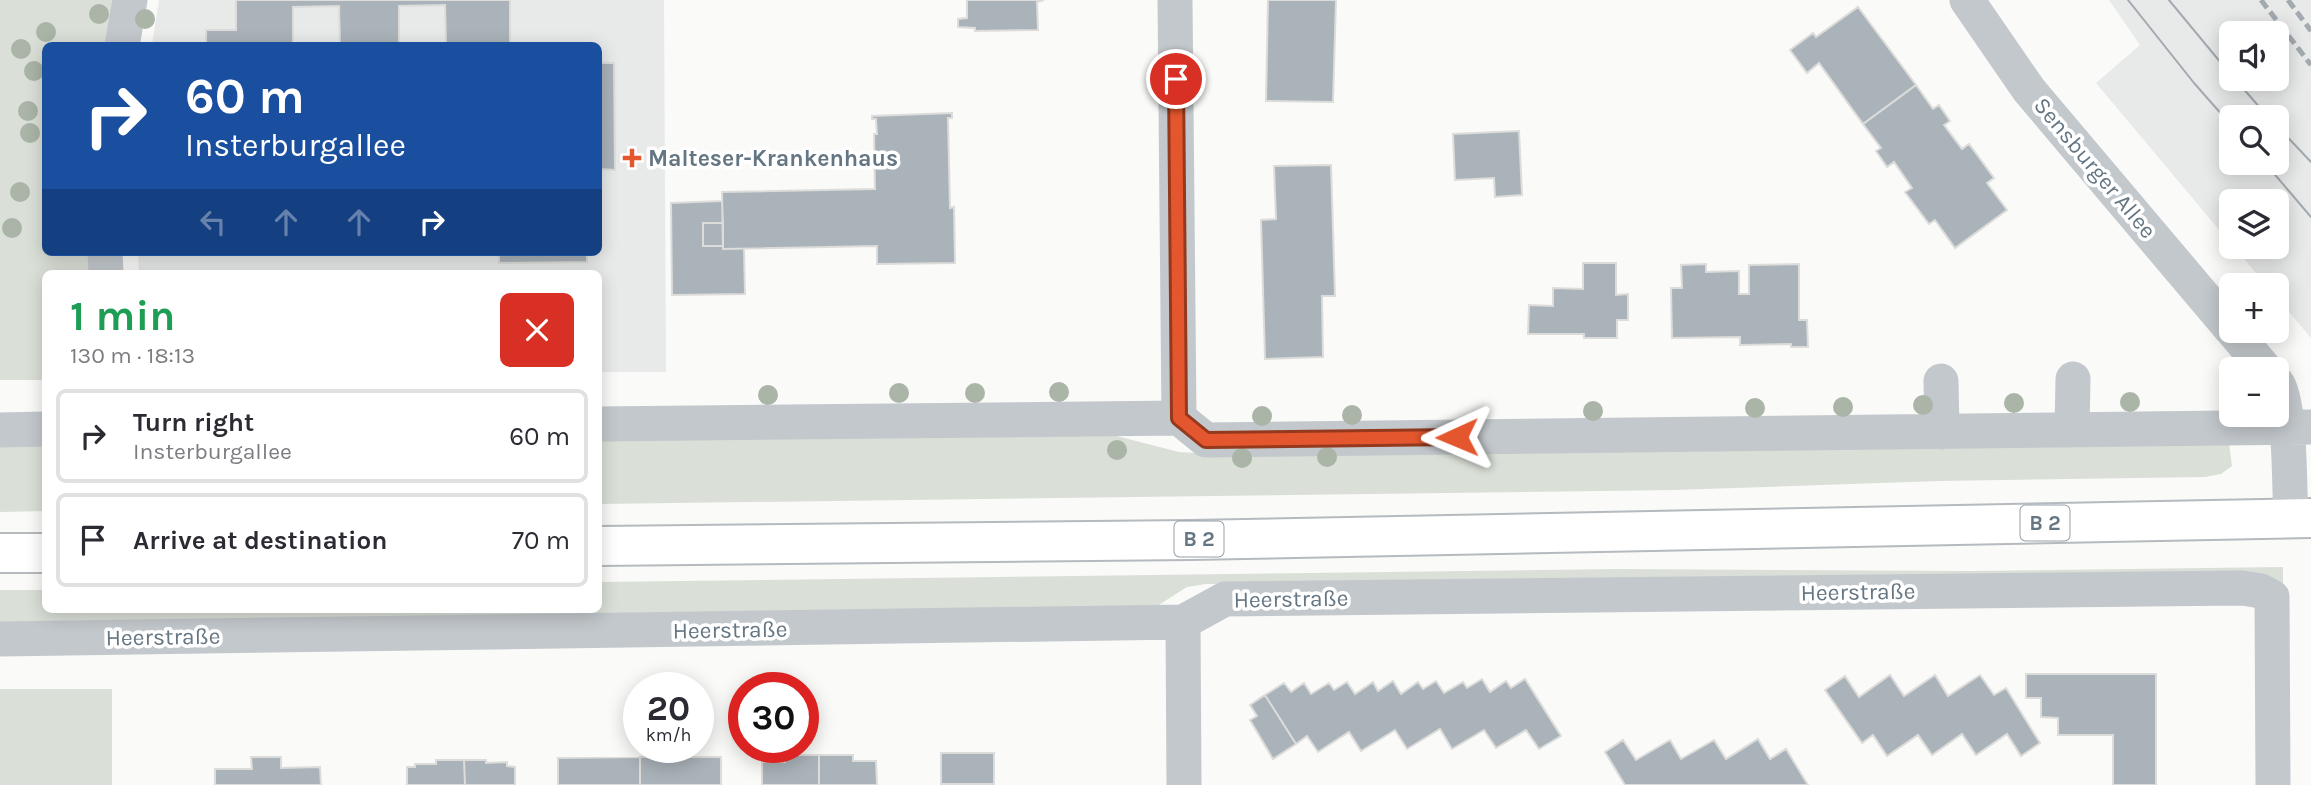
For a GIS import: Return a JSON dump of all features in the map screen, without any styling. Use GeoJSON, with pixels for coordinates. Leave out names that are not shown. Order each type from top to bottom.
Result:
{"type":"FeatureCollection","features":[{"type":"Feature","properties":{"kind":"main road","name":"B 2"},"geometry":{"type":"LineString","coordinates":[[602,546],[1191,540],[2301,518]]}},
{"type":"Feature","properties":{"kind":"main road"},"geometry":{"type":"LineString","coordinates":[[0,553],[42,553]]}},
{"type":"Feature","properties":{"kind":"street"},"geometry":{"type":"LineString","coordinates":[[123,42],[130,0]]}},
{"type":"Feature","properties":{"kind":"street"},"geometry":{"type":"LineString","coordinates":[[1175,0],[1179,418]]}},
{"type":"Feature","properties":{"kind":"street","name":"Sensburger Allee"},"geometry":{"type":"LineString","coordinates":[[1967,0],[2029,90],[2219,315]]}},
{"type":"Feature","properties":{"kind":"street","name":"Sensburger Allee"},"geometry":{"type":"LineString","coordinates":[[2243,343],[2255,357]]}},
{"type":"Feature","properties":{"kind":"street"},"geometry":{"type":"LineString","coordinates":[[2072,430],[2073,379]]}},
{"type":"Feature","properties":{"kind":"street"},"geometry":{"type":"LineString","coordinates":[[1941,381],[1942,432]]}},
{"type":"Feature","properties":{"kind":"street","name":"Sensburger Allee"},"geometry":{"type":"LineString","coordinates":[[2289,407],[2299,427]]}},
{"type":"Feature","properties":{"kind":"street"},"geometry":{"type":"LineString","coordinates":[[602,424],[1179,418],[1206,440],[2299,427],[2301,518]]}},
{"type":"Feature","properties":{"kind":"street"},"geometry":{"type":"LineString","coordinates":[[0,430],[42,429]]}},
{"type":"Feature","properties":{"kind":"street","name":"Heerstraße"},"geometry":{"type":"LineString","coordinates":[[0,639],[1184,622],[1225,599],[2242,588],[2261,591],[2272,597],[2273,785]]}},
{"type":"Feature","properties":{"kind":"street"},"geometry":{"type":"LineString","coordinates":[[1184,622],[1184,785]]}},
{"type":"Feature","properties":{"kind":"shaded area"},"geometry":{"type":"Polygon","coordinates":[[[0,0],[119,0],[112,42],[42,42],[42,256],[94,256],[94,270],[42,270],[42,380],[0,380],[0,0]]]}},
{"type":"Feature","properties":{"kind":"shaded area","name":"Malteser-Krankenhaus"},"geometry":{"type":"Polygon","coordinates":[[[159,0],[664,0],[666,372],[602,372],[602,270],[139,270],[138,256],[602,256],[602,42],[152,42],[159,0]]]}},
{"type":"Feature","properties":{"kind":"shaded area"},"geometry":{"type":"Polygon","coordinates":[[[2109,0],[2311,0],[2311,338],[2289,312],[2289,273],[2256,273],[2244,259],[2289,259],[2289,189],[2219,189],[2219,230],[2096,83],[2140,45],[2109,0]]]}},
{"type":"Feature","properties":{"kind":"shaded area"},"geometry":{"type":"Polygon","coordinates":[[[1089,429],[1179,452],[1195,453],[2229,443],[2232,466],[2221,474],[2205,477],[1939,481],[1674,490],[602,504],[602,434],[1089,429]]]}},
{"type":"Feature","properties":{"kind":"shaded area"},"geometry":{"type":"Polygon","coordinates":[[[42,440],[42,511],[0,512],[0,441],[42,440]]]}},
{"type":"Feature","properties":{"kind":"shaded area"},"geometry":{"type":"Polygon","coordinates":[[[2283,567],[2283,589],[2244,579],[1206,584],[1187,587],[1154,608],[0,627],[0,590],[42,590],[42,613],[602,613],[602,582],[1618,569],[1971,571],[2283,567]]]}},
{"type":"Feature","properties":{"kind":"shaded area"},"geometry":{"type":"Polygon","coordinates":[[[0,689],[112,689],[112,785],[0,785],[0,689]]]}},
{"type":"Feature","properties":{"kind":"building"},"geometry":{"type":"Polygon","coordinates":[[[236,0],[510,0],[510,42],[446,42],[445,5],[399,6],[399,42],[340,42],[339,6],[293,7],[293,42],[206,42],[206,30],[236,30],[236,0]]]}},
{"type":"Feature","properties":{"kind":"building"},"geometry":{"type":"Polygon","coordinates":[[[967,0],[1044,0],[1037,2],[1038,30],[975,31],[975,28],[958,27],[958,19],[967,18],[967,0]]]}},
{"type":"Feature","properties":{"kind":"building"},"geometry":{"type":"Polygon","coordinates":[[[1268,0],[1336,0],[1333,102],[1266,101],[1268,0]]]}},
{"type":"Feature","properties":{"kind":"building"},"geometry":{"type":"Polygon","coordinates":[[[1858,7],[1916,85],[1863,124],[1819,63],[1807,73],[1790,50],[1813,33],[1816,37],[1858,7]]]}},
{"type":"Feature","properties":{"kind":"building"},"geometry":{"type":"Polygon","coordinates":[[[602,63],[614,63],[615,170],[602,169],[602,63]]]}},
{"type":"Feature","properties":{"kind":"building"},"geometry":{"type":"Polygon","coordinates":[[[1916,85],[1933,109],[1939,105],[1950,121],[1944,125],[1962,149],[1969,144],[1994,178],[1987,183],[2007,210],[1955,248],[1935,220],[1929,224],[1905,192],[1912,188],[1894,162],[1887,167],[1876,151],[1881,148],[1863,124],[1916,85]]]}},
{"type":"Feature","properties":{"kind":"building"},"geometry":{"type":"Polygon","coordinates":[[[952,113],[952,118],[948,118],[950,208],[954,207],[955,263],[877,264],[877,246],[723,249],[722,192],[875,189],[874,134],[877,134],[876,119],[872,119],[872,116],[952,113]]]}},
{"type":"Feature","properties":{"kind":"building"},"geometry":{"type":"Polygon","coordinates":[[[1519,131],[1522,195],[1495,197],[1494,178],[1455,180],[1453,134],[1519,131]]]}},
{"type":"Feature","properties":{"kind":"building"},"geometry":{"type":"Polygon","coordinates":[[[1331,165],[1335,296],[1322,296],[1323,357],[1265,359],[1261,220],[1276,219],[1274,166],[1331,165]]]}},
{"type":"Feature","properties":{"kind":"building"},"geometry":{"type":"Polygon","coordinates":[[[722,201],[723,223],[703,223],[703,246],[744,249],[745,294],[672,295],[671,203],[722,201]]]}},
{"type":"Feature","properties":{"kind":"building"},"geometry":{"type":"Polygon","coordinates":[[[703,223],[723,223],[723,246],[703,246],[703,223]]]}},
{"type":"Feature","properties":{"kind":"building"},"geometry":{"type":"Polygon","coordinates":[[[499,256],[587,256],[587,262],[499,263],[499,256]]]}},
{"type":"Feature","properties":{"kind":"building"},"geometry":{"type":"Polygon","coordinates":[[[1583,263],[1616,263],[1616,295],[1628,294],[1628,320],[1617,320],[1617,338],[1584,338],[1584,334],[1528,334],[1529,305],[1553,306],[1553,288],[1583,289],[1583,263]]]}},
{"type":"Feature","properties":{"kind":"building"},"geometry":{"type":"Polygon","coordinates":[[[1706,264],[1706,272],[1739,271],[1739,294],[1749,294],[1749,265],[1799,264],[1799,320],[1807,320],[1808,347],[1791,347],[1791,344],[1740,345],[1740,337],[1672,338],[1671,288],[1682,288],[1681,265],[1706,264]]]}},
{"type":"Feature","properties":{"kind":"building"},"geometry":{"type":"Polygon","coordinates":[[[2026,674],[2156,674],[2156,785],[2113,785],[2113,735],[2058,735],[2058,718],[2041,717],[2041,698],[2026,698],[2026,674]]]}},
{"type":"Feature","properties":{"kind":"building"},"geometry":{"type":"Polygon","coordinates":[[[1890,675],[1904,696],[1935,675],[1948,696],[1980,675],[1994,695],[2006,688],[2040,743],[2021,756],[2007,734],[1976,755],[1962,734],[1932,755],[1918,735],[1887,756],[1873,735],[1862,743],[1825,690],[1845,676],[1859,697],[1890,675]]]}},
{"type":"Feature","properties":{"kind":"building"},"geometry":{"type":"Polygon","coordinates":[[[1482,679],[1490,692],[1506,681],[1511,688],[1525,679],[1561,736],[1539,749],[1526,730],[1496,748],[1484,730],[1452,749],[1440,729],[1407,749],[1395,730],[1361,751],[1349,732],[1318,752],[1307,736],[1296,744],[1265,695],[1284,683],[1291,692],[1304,683],[1311,694],[1329,683],[1334,690],[1347,682],[1355,694],[1373,682],[1378,691],[1393,681],[1401,694],[1418,682],[1423,689],[1436,681],[1444,693],[1463,682],[1467,688],[1482,679]]]}},
{"type":"Feature","properties":{"kind":"building"},"geometry":{"type":"Polygon","coordinates":[[[1265,695],[1296,744],[1273,759],[1250,720],[1257,716],[1250,705],[1265,695]]]}},
{"type":"Feature","properties":{"kind":"building"},"geometry":{"type":"Polygon","coordinates":[[[1758,739],[1770,759],[1786,749],[1808,785],[1625,785],[1605,752],[1623,740],[1636,760],[1670,740],[1681,759],[1714,740],[1726,759],[1758,739]]]}},
{"type":"Feature","properties":{"kind":"building"},"geometry":{"type":"Polygon","coordinates":[[[941,753],[994,753],[994,784],[941,784],[941,753]]]}},
{"type":"Feature","properties":{"kind":"building"},"geometry":{"type":"Polygon","coordinates":[[[819,755],[853,755],[853,761],[876,761],[877,785],[819,785],[819,755]]]}},
{"type":"Feature","properties":{"kind":"building"},"geometry":{"type":"Polygon","coordinates":[[[251,757],[281,757],[281,768],[320,767],[321,785],[215,785],[215,769],[252,769],[251,757]]]}},
{"type":"Feature","properties":{"kind":"building"},"geometry":{"type":"Polygon","coordinates":[[[623,757],[623,763],[640,763],[640,785],[558,785],[558,758],[623,757]]]}},
{"type":"Feature","properties":{"kind":"building"},"geometry":{"type":"Polygon","coordinates":[[[714,757],[721,757],[721,785],[640,785],[640,763],[714,763],[714,757]]]}},
{"type":"Feature","properties":{"kind":"building"},"geometry":{"type":"Polygon","coordinates":[[[436,760],[464,760],[465,785],[407,785],[407,767],[415,767],[415,764],[436,764],[436,760]]]}},
{"type":"Feature","properties":{"kind":"building"},"geometry":{"type":"Polygon","coordinates":[[[464,760],[507,762],[507,766],[515,767],[515,785],[465,785],[464,760]]]}},
{"type":"Feature","properties":{"kind":"building"},"geometry":{"type":"Polygon","coordinates":[[[762,763],[819,763],[819,785],[762,785],[762,763]]]}},
{"type":"Feature","properties":{"kind":"tram line"},"geometry":{"type":"LineString","coordinates":[[2128,0],[2219,111]]}},
{"type":"Feature","properties":{"kind":"tram line"},"geometry":{"type":"LineString","coordinates":[[2169,0],[2219,60]]}},
{"type":"Feature","properties":{"kind":"tram line"},"geometry":{"type":"LineString","coordinates":[[2245,91],[2258,105]]}},
{"type":"Feature","properties":{"kind":"tram line"},"geometry":{"type":"LineString","coordinates":[[2289,139],[2311,162]]}},
{"type":"Feature","properties":{"kind":"tram line"},"geometry":{"type":"LineString","coordinates":[[2275,175],[2311,217]]}},
{"type":"Feature","properties":{"kind":"railway"},"geometry":{"type":"LineString","coordinates":[[2261,0],[2311,65]]}},
{"type":"Feature","properties":{"kind":"railway"},"geometry":{"type":"LineString","coordinates":[[2288,0],[2311,31]]}},
{"type":"Feature","properties":{"kind":"place","name":"Malteser-Krankenhaus"},"geometry":{"type":"Point","coordinates":[632,158]}},
{"type":"Feature","properties":{"kind":"route"},"geometry":{"type":"LineString","coordinates":[[1176,79],[1179,418],[1206,440],[1457,437]]}}]}
